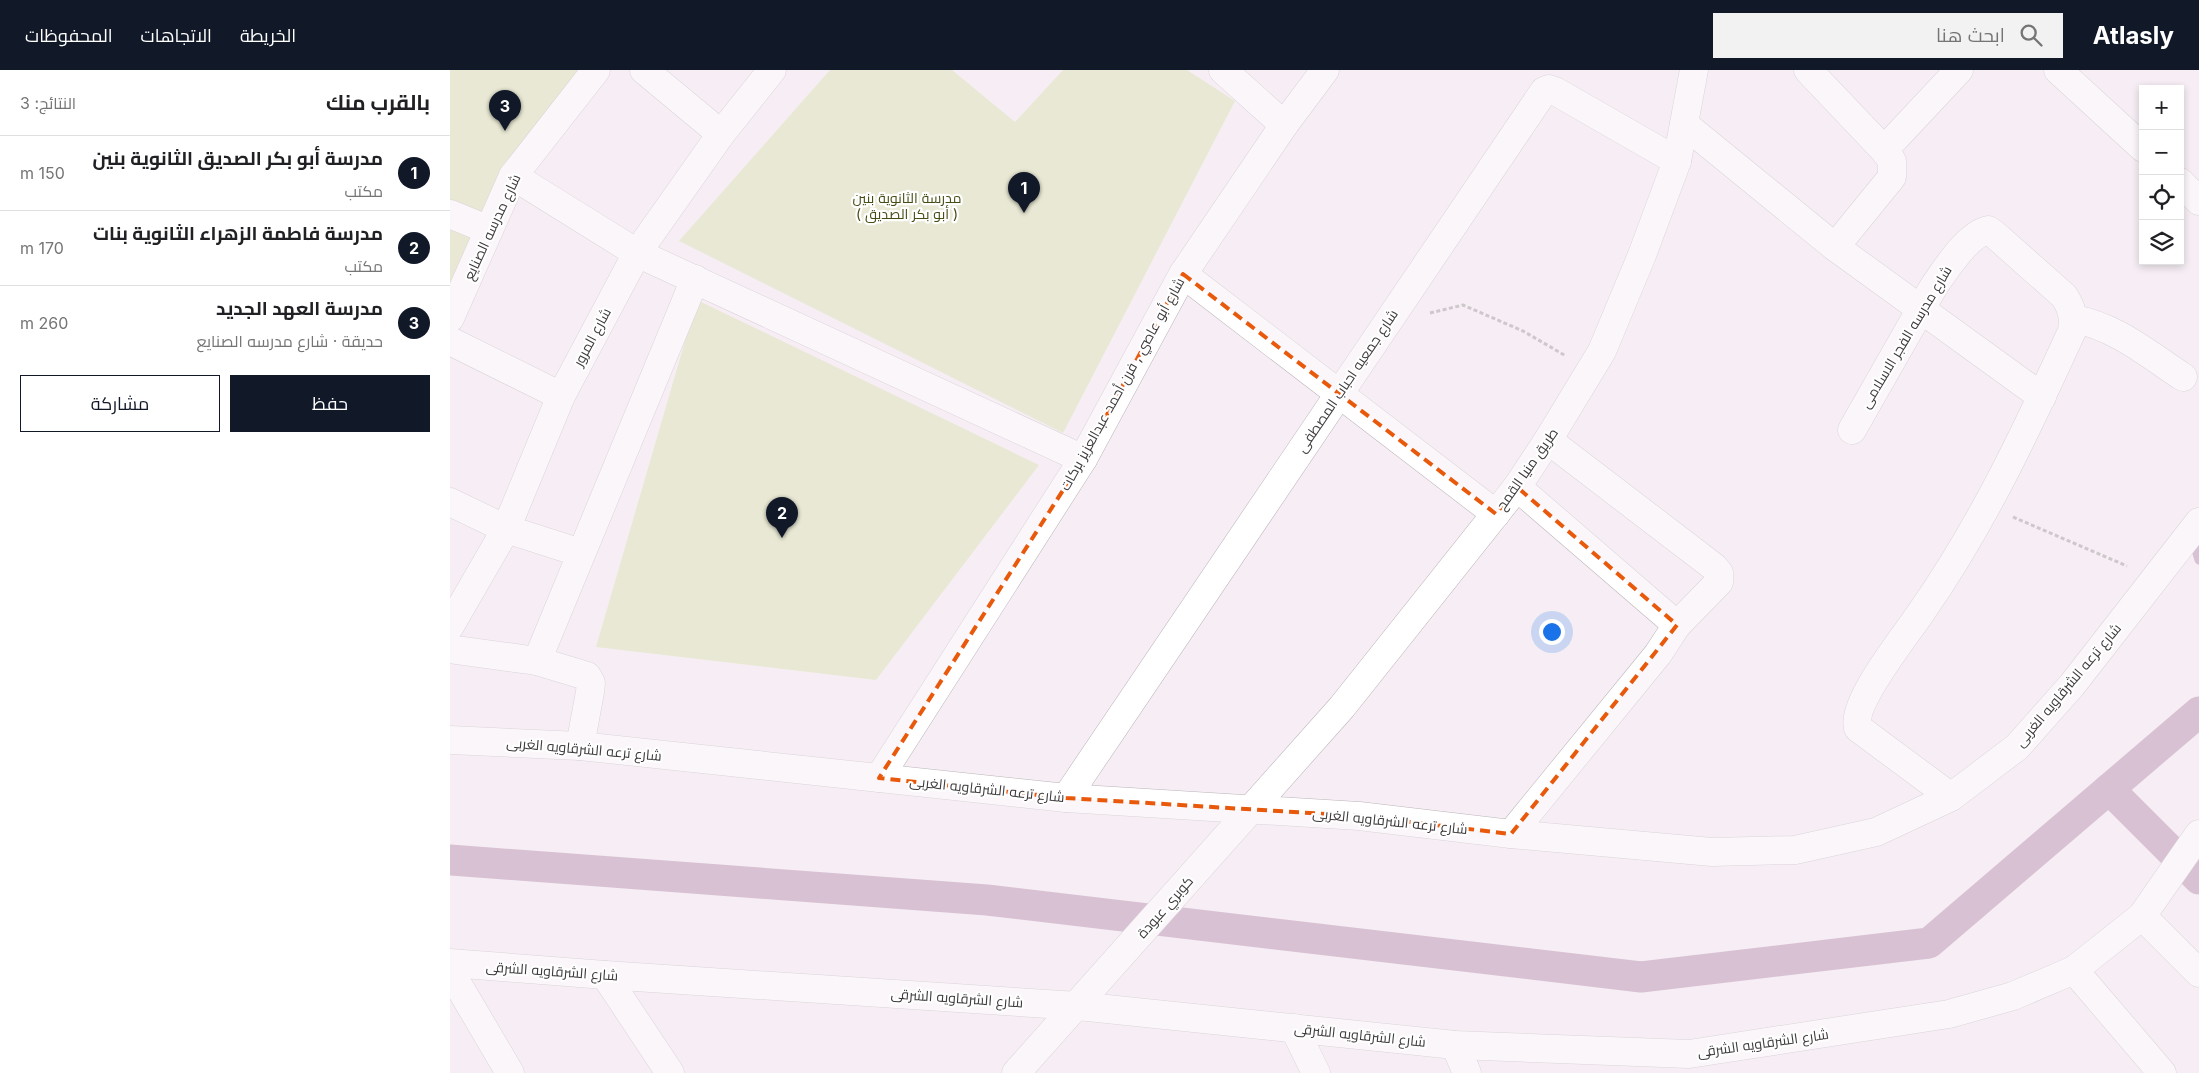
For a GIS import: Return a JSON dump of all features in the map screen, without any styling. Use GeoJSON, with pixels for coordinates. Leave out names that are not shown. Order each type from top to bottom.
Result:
{"type":"FeatureCollection","features":[{"type":"Feature","properties":{"kind":"street","name":"شارع مدرسه الصنايع"},"geometry":{"type":"LineString","coordinates":[[450,318],[513,176],[596,70]]}},
{"type":"Feature","properties":{"kind":"street"},"geometry":{"type":"LineString","coordinates":[[644,70],[721,134]]}},
{"type":"Feature","properties":{"kind":"street","name":"شارع المرور"},"geometry":{"type":"LineString","coordinates":[[450,626],[506,529],[561,396],[637,253],[721,134],[772,70]]}},
{"type":"Feature","properties":{"kind":"street"},"geometry":{"type":"LineString","coordinates":[[1223,70],[1284,125]]}},
{"type":"Feature","properties":{"kind":"street","name":"شارع أبو عاصي , فرن أحمد عبدالعزيز بركات"},"geometry":{"type":"LineString","coordinates":[[879,778],[1083,459],[1183,274],[1284,125],[1325,70]]}},
{"type":"Feature","properties":{"kind":"street","name":"طريق منيا القمح"},"geometry":{"type":"LineString","coordinates":[[1252,809],[1342,707],[1517,487],[1602,351],[1642,255],[1676,161],[1694,70]]}},
{"type":"Feature","properties":{"kind":"street"},"geometry":{"type":"LineString","coordinates":[[1808,70],[1884,150],[1892,161],[1892,176],[1835,247]]}},
{"type":"Feature","properties":{"kind":"street"},"geometry":{"type":"LineString","coordinates":[[1884,150],[1959,70]]}},
{"type":"Feature","properties":{"kind":"street"},"geometry":{"type":"LineString","coordinates":[[2058,70],[2139,144]]}},
{"type":"Feature","properties":{"kind":"street","name":"شارع جمعيه احباب المصطفى"},"geometry":{"type":"LineString","coordinates":[[1066,798],[1544,91],[1549,89],[1555,91],[1676,161]]}},
{"type":"Feature","properties":{"kind":"street"},"geometry":{"type":"LineString","coordinates":[[1684,124],[1835,247],[2042,397]]}},
{"type":"Feature","properties":{"kind":"street"},"geometry":{"type":"LineString","coordinates":[[513,176],[637,253],[1083,459]]}},
{"type":"Feature","properties":{"kind":"street"},"geometry":{"type":"LineString","coordinates":[[2184,186],[2199,201]]}},
{"type":"Feature","properties":{"kind":"street"},"geometry":{"type":"LineString","coordinates":[[450,214],[489,230]]}},
{"type":"Feature","properties":{"kind":"street","name":"شارع مدرسه الفجر الاسلامى"},"geometry":{"type":"LineString","coordinates":[[1852,430],[1921,308],[1949,264],[1967,244],[1982,232],[1988,230],[2064,296],[2071,306],[2074,319]]}},
{"type":"Feature","properties":{"kind":"street"},"geometry":{"type":"LineString","coordinates":[[1183,274],[1496,514]]}},
{"type":"Feature","properties":{"kind":"street"},"geometry":{"type":"LineString","coordinates":[[537,660],[695,279]]}},
{"type":"Feature","properties":{"kind":"street"},"geometry":{"type":"LineString","coordinates":[[1951,797],[1858,728],[1857,718],[1877,674],[1923,610],[1987,506],[2042,397],[2072,331],[2074,319],[2098,324],[2114,332],[2183,377]]}},
{"type":"Feature","properties":{"kind":"street"},"geometry":{"type":"LineString","coordinates":[[450,341],[561,396]]}},
{"type":"Feature","properties":{"kind":"street"},"geometry":{"type":"LineString","coordinates":[[1511,834],[1658,654],[1677,625],[1719,582],[1719,573],[1706,560],[1548,440]]}},
{"type":"Feature","properties":{"kind":"street"},"geometry":{"type":"LineString","coordinates":[[1517,487],[1677,625]]}},
{"type":"Feature","properties":{"kind":"street"},"geometry":{"type":"LineString","coordinates":[[450,502],[506,529],[582,553]]}},
{"type":"Feature","properties":{"kind":"street","name":"شارع ترعه الشرقاويه الغربى"},"geometry":{"type":"LineString","coordinates":[[450,740],[580,746],[1066,798],[1359,816],[1511,834],[1712,852],[1795,850],[1876,832],[1951,797],[2017,747],[2072,685],[2199,522]]}},
{"type":"Feature","properties":{"kind":"street"},"geometry":{"type":"LineString","coordinates":[[450,649],[537,660],[587,676],[591,683],[580,746]]}},
{"type":"Feature","properties":{"kind":"street","name":"كوبري عبودة"},"geometry":{"type":"LineString","coordinates":[[1078,1006],[1252,809]]}},
{"type":"Feature","properties":{"kind":"street","name":"شارع الشرقاويه الشرقى"},"geometry":{"type":"LineString","coordinates":[[450,963],[1078,1006],[1455,1045],[1693,1063],[1949,1014],[2013,996],[2074,970],[2142,916],[2199,834]]}},
{"type":"Feature","properties":{"kind":"street"},"geometry":{"type":"LineString","coordinates":[[2142,916],[2199,973]]}},
{"type":"Feature","properties":{"kind":"street"},"geometry":{"type":"LineString","coordinates":[[2074,970],[2162,1073]]}},
{"type":"Feature","properties":{"kind":"street"},"geometry":{"type":"LineString","coordinates":[[450,971],[510,1073]]}},
{"type":"Feature","properties":{"kind":"street"},"geometry":{"type":"LineString","coordinates":[[606,975],[670,1073]]}},
{"type":"Feature","properties":{"kind":"street"},"geometry":{"type":"LineString","coordinates":[[1016,1073],[1078,1006]]}},
{"type":"Feature","properties":{"kind":"street"},"geometry":{"type":"LineString","coordinates":[[1294,1028],[1316,1073]]}},
{"type":"Feature","properties":{"kind":"street"},"geometry":{"type":"LineString","coordinates":[[1455,1045],[1467,1073]]}},
{"type":"Feature","properties":{"kind":"path"},"geometry":{"type":"LineString","coordinates":[[1386,324],[1463,305],[1523,331],[1590,370]]}},
{"type":"Feature","properties":{"kind":"path"},"geometry":{"type":"LineString","coordinates":[[1987,506],[2157,578]]}},
{"type":"Feature","properties":{"kind":"highlighted area"},"geometry":{"type":"Polygon","coordinates":[[[1183,274],[1496,514],[1517,487],[1677,625],[1511,834],[1359,816],[1066,798],[879,778],[1083,459],[1183,274]]]}},
{"type":"Feature","properties":{"kind":"green space"},"geometry":{"type":"Polygon","coordinates":[[[450,70],[579,70],[450,289],[450,70]]]}},
{"type":"Feature","properties":{"kind":"green space","name":"مدرسة الثانوية بنين ( أبو بكر الصديق )"},"geometry":{"type":"Polygon","coordinates":[[[830,70],[952,70],[1015,122],[1063,70],[1187,70],[1235,101],[1063,433],[679,241],[830,70]]]}},
{"type":"Feature","properties":{"kind":"green space"},"geometry":{"type":"Polygon","coordinates":[[[697,300],[1039,465],[876,680],[596,647],[697,300]]]}},
{"type":"Feature","properties":{"kind":"waterway"},"geometry":{"type":"LineString","coordinates":[[2199,547],[2196,550],[2199,560]]}},
{"type":"Feature","properties":{"kind":"waterway"},"geometry":{"type":"LineString","coordinates":[[450,860],[987,900],[1641,977],[1929,943],[2199,712]]}},
{"type":"Feature","properties":{"kind":"waterway"},"geometry":{"type":"LineString","coordinates":[[2109,789],[2199,879]]}},
{"type":"Feature","properties":{"kind":"place","name":"مدرسة العهد الجديد"},"geometry":{"type":"Point","coordinates":[505,131]}},
{"type":"Feature","properties":{"kind":"place","name":"مدرسة أبو بكر الصديق الثانوية بنين"},"geometry":{"type":"Point","coordinates":[1024,213]}},
{"type":"Feature","properties":{"kind":"place","name":"مدرسة فاطمة الزهراء الثانوية بنات"},"geometry":{"type":"Point","coordinates":[782,538]}}]}
